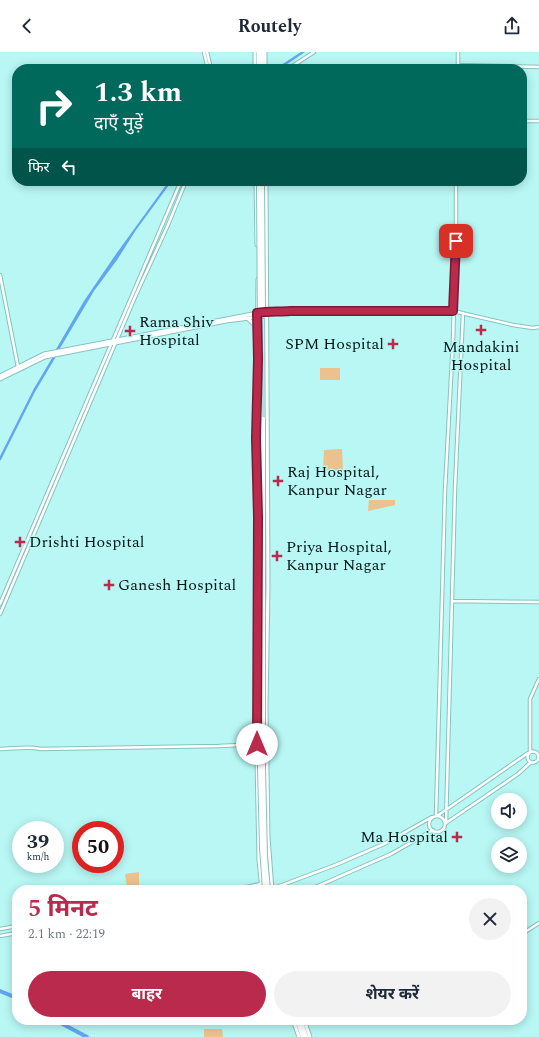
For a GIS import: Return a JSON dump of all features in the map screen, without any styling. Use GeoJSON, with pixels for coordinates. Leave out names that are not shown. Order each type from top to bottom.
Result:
{"type":"FeatureCollection","features":[{"type":"Feature","properties":{"kind":"highway"},"geometry":{"type":"LineString","coordinates":[[259,52],[259,64]]}},
{"type":"Feature","properties":{"kind":"highway"},"geometry":{"type":"LineString","coordinates":[[262,52],[262,64]]}},
{"type":"Feature","properties":{"kind":"highway"},"geometry":{"type":"LineString","coordinates":[[258,186],[261,507],[260,768],[262,847],[268,885]]}},
{"type":"Feature","properties":{"kind":"highway"},"geometry":{"type":"LineString","coordinates":[[262,186],[264,512],[263,766],[264,836],[269,885]]}},
{"type":"Feature","properties":{"kind":"highway"},"geometry":{"type":"LineString","coordinates":[[300,1025],[304,1037]]}},
{"type":"Feature","properties":{"kind":"main road"},"geometry":{"type":"LineString","coordinates":[[255,52],[255,64]]}},
{"type":"Feature","properties":{"kind":"main road"},"geometry":{"type":"LineString","coordinates":[[265,64],[266,52]]}},
{"type":"Feature","properties":{"kind":"main road"},"geometry":{"type":"LineString","coordinates":[[258,186],[258,359],[256,438],[258,510],[257,744],[261,884]]}},
{"type":"Feature","properties":{"kind":"main road"},"geometry":{"type":"LineString","coordinates":[[266,186],[268,581],[266,658],[269,885]]}},
{"type":"Feature","properties":{"kind":"main road"},"geometry":{"type":"LineString","coordinates":[[248,316],[257,307]]}},
{"type":"Feature","properties":{"kind":"main road"},"geometry":{"type":"LineString","coordinates":[[257,315],[266,311]]}},
{"type":"Feature","properties":{"kind":"main road"},"geometry":{"type":"LineString","coordinates":[[248,316],[257,327]]}},
{"type":"Feature","properties":{"kind":"main road"},"geometry":{"type":"LineString","coordinates":[[0,378],[18,368],[53,354],[248,316],[266,316]]}},
{"type":"Feature","properties":{"kind":"main road"},"geometry":{"type":"LineString","coordinates":[[295,1025],[299,1037]]}},
{"type":"Feature","properties":{"kind":"main road"},"geometry":{"type":"LineString","coordinates":[[306,1025],[310,1037]]}},
{"type":"Feature","properties":{"kind":"street"},"geometry":{"type":"LineString","coordinates":[[204,52],[207,64]]}},
{"type":"Feature","properties":{"kind":"street"},"geometry":{"type":"LineString","coordinates":[[208,52],[210,64]]}},
{"type":"Feature","properties":{"kind":"street"},"geometry":{"type":"LineString","coordinates":[[296,64],[314,52]]}},
{"type":"Feature","properties":{"kind":"street"},"geometry":{"type":"LineString","coordinates":[[458,52],[458,64]]}},
{"type":"Feature","properties":{"kind":"street"},"geometry":{"type":"LineString","coordinates":[[527,67],[539,67]]}},
{"type":"Feature","properties":{"kind":"street"},"geometry":{"type":"LineString","coordinates":[[527,121],[539,121]]}},
{"type":"Feature","properties":{"kind":"street"},"geometry":{"type":"LineString","coordinates":[[0,614],[179,186]]}},
{"type":"Feature","properties":{"kind":"street"},"geometry":{"type":"LineString","coordinates":[[0,604],[114,341],[184,186]]}},
{"type":"Feature","properties":{"kind":"street"},"geometry":{"type":"LineString","coordinates":[[437,816],[445,494],[456,231],[456,186]]}},
{"type":"Feature","properties":{"kind":"street"},"geometry":{"type":"LineString","coordinates":[[0,275],[18,368]]}},
{"type":"Feature","properties":{"kind":"street"},"geometry":{"type":"LineString","coordinates":[[266,311],[453,311],[513,325],[532,328],[539,327]]}},
{"type":"Feature","properties":{"kind":"street"},"geometry":{"type":"LineString","coordinates":[[266,316],[274,312]]}},
{"type":"Feature","properties":{"kind":"street"},"geometry":{"type":"LineString","coordinates":[[320,885],[390,854],[433,830],[440,831],[444,827],[445,823],[456,449],[463,313]]}},
{"type":"Feature","properties":{"kind":"street"},"geometry":{"type":"LineString","coordinates":[[452,601],[539,602]]}},
{"type":"Feature","properties":{"kind":"street"},"geometry":{"type":"LineString","coordinates":[[531,762],[527,758],[529,753],[530,699],[539,679]]}},
{"type":"Feature","properties":{"kind":"street"},"geometry":{"type":"LineString","coordinates":[[0,749],[27,749],[31,747],[161,747],[267,744]]}},
{"type":"Feature","properties":{"kind":"street"},"geometry":{"type":"LineString","coordinates":[[280,885],[338,864],[386,843],[432,817],[437,816],[529,753],[534,751],[538,753],[539,759],[535,762],[531,762],[518,774],[445,823]]}},
{"type":"Feature","properties":{"kind":"street"},"geometry":{"type":"LineString","coordinates":[[437,816],[442,818],[445,823]]}},
{"type":"Feature","properties":{"kind":"street"},"geometry":{"type":"LineString","coordinates":[[432,817],[429,825],[433,830]]}},
{"type":"Feature","properties":{"kind":"street"},"geometry":{"type":"LineString","coordinates":[[256,885],[261,884]]}},
{"type":"Feature","properties":{"kind":"street"},"geometry":{"type":"LineString","coordinates":[[527,931],[539,923]]}},
{"type":"Feature","properties":{"kind":"street"},"geometry":{"type":"LineString","coordinates":[[0,929],[12,927]]}},
{"type":"Feature","properties":{"kind":"street"},"geometry":{"type":"LineString","coordinates":[[0,936],[12,934]]}},
{"type":"Feature","properties":{"kind":"shaded area"},"geometry":{"type":"Polygon","coordinates":[[[320,368],[340,368],[340,380],[320,380],[320,368]]]}},
{"type":"Feature","properties":{"kind":"shaded area"},"geometry":{"type":"Polygon","coordinates":[[[342,449],[343,470],[323,470],[324,450],[342,449]]]}},
{"type":"Feature","properties":{"kind":"shaded area"},"geometry":{"type":"Polygon","coordinates":[[[369,500],[395,500],[395,505],[368,511],[369,500]]]}},
{"type":"Feature","properties":{"kind":"shaded area"},"geometry":{"type":"Polygon","coordinates":[[[139,872],[139,885],[127,885],[125,874],[139,872]]]}},
{"type":"Feature","properties":{"kind":"shaded area"},"geometry":{"type":"Polygon","coordinates":[[[204,1029],[222,1029],[223,1037],[204,1037],[204,1029]]]}},
{"type":"Feature","properties":{"kind":"water"},"geometry":{"type":"Polygon","coordinates":[[[301,52],[305,52],[287,64],[283,64],[301,52]]]}},
{"type":"Feature","properties":{"kind":"water"},"geometry":{"type":"Polygon","coordinates":[[[165,186],[168,186],[94,291],[59,350],[55,351],[84,301],[165,186]]]}},
{"type":"Feature","properties":{"kind":"waterway"},"geometry":{"type":"LineString","coordinates":[[0,459],[34,391],[56,354]]}},
{"type":"Feature","properties":{"kind":"waterway"},"geometry":{"type":"LineString","coordinates":[[0,991],[12,996]]}},
{"type":"Feature","properties":{"kind":"waterway"},"geometry":{"type":"LineString","coordinates":[[64,1025],[87,1037]]}},
{"type":"Feature","properties":{"kind":"place","name":"Mandakini Hospital"},"geometry":{"type":"Point","coordinates":[481,330]}},
{"type":"Feature","properties":{"kind":"place","name":"Rama Shiv Hospital"},"geometry":{"type":"Point","coordinates":[130,331]}},
{"type":"Feature","properties":{"kind":"place","name":"SPM Hospital"},"geometry":{"type":"Point","coordinates":[393,344]}},
{"type":"Feature","properties":{"kind":"place","name":"Raj Hospital, Kanpur Nagar"},"geometry":{"type":"Point","coordinates":[278,481]}},
{"type":"Feature","properties":{"kind":"place","name":"Drishti Hospital"},"geometry":{"type":"Point","coordinates":[20,542]}},
{"type":"Feature","properties":{"kind":"place","name":"Priya Hospital, Kanpur Nagar"},"geometry":{"type":"Point","coordinates":[277,556]}},
{"type":"Feature","properties":{"kind":"place","name":"Ganesh Hospital"},"geometry":{"type":"Point","coordinates":[109,585]}},
{"type":"Feature","properties":{"kind":"place","name":"Ma Hospital"},"geometry":{"type":"Point","coordinates":[457,837]}},
{"type":"Feature","properties":{"kind":"route"},"geometry":{"type":"LineString","coordinates":[[257,744],[257,313],[266,311],[453,311],[456,241]]}}]}
